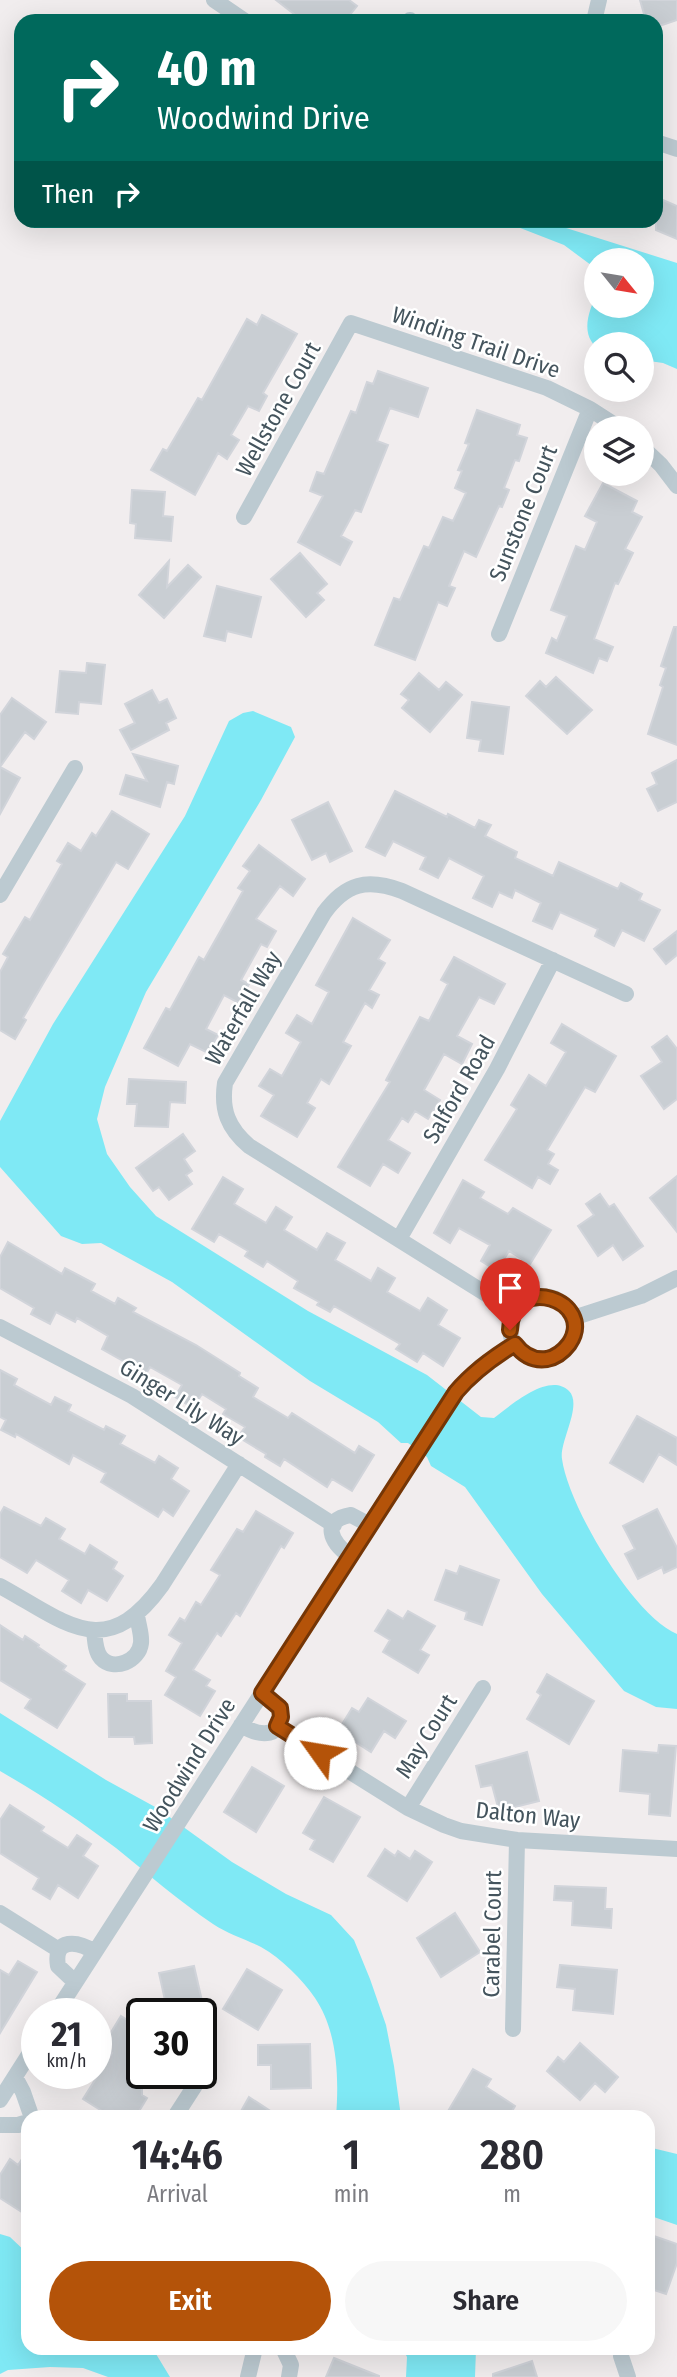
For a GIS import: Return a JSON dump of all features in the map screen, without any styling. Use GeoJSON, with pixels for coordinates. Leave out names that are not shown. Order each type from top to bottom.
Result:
{"type":"FeatureCollection","features":[{"type":"Feature","properties":{"kind":"street"},"geometry":{"type":"LineString","coordinates":[[214,0],[235,14]]}},
{"type":"Feature","properties":{"kind":"street","name":"Winding Trail Drive"},"geometry":{"type":"LineString","coordinates":[[351,323],[547,388],[601,416]]}},
{"type":"Feature","properties":{"kind":"street","name":"Wellstone Court"},"geometry":{"type":"LineString","coordinates":[[244,517],[351,323]]}},
{"type":"Feature","properties":{"kind":"street","name":"Sunstone Court"},"geometry":{"type":"LineString","coordinates":[[499,634],[590,409]]}},
{"type":"Feature","properties":{"kind":"street"},"geometry":{"type":"LineString","coordinates":[[654,458],[677,486]]}},
{"type":"Feature","properties":{"kind":"street"},"geometry":{"type":"LineString","coordinates":[[0,895],[75,768]]}},
{"type":"Feature","properties":{"kind":"street","name":"Waterfall Way"},"geometry":{"type":"LineString","coordinates":[[516,1312],[248,1146],[231,1127],[224,1108],[225,1083],[324,913],[338,896],[366,883],[390,886],[626,994]]}},
{"type":"Feature","properties":{"kind":"street","name":"Salford Road"},"geometry":{"type":"LineString","coordinates":[[399,1239],[497,1069],[553,960]]}},
{"type":"Feature","properties":{"kind":"street"},"geometry":{"type":"LineString","coordinates":[[573,1318],[641,1296],[677,1278]]}},
{"type":"Feature","properties":{"kind":"street"},"geometry":{"type":"LineString","coordinates":[[549,1297],[567,1308],[573,1318],[571,1341],[563,1352],[554,1358],[542,1360],[522,1353],[510,1330],[522,1303],[532,1298],[549,1297]]}},
{"type":"Feature","properties":{"kind":"street","name":"Ginger Lily Way"},"geometry":{"type":"LineString","coordinates":[[0,1327],[132,1396],[334,1525]]}},
{"type":"Feature","properties":{"kind":"street","name":"Woodwind Drive"},"geometry":{"type":"LineString","coordinates":[[65,1998],[456,1392],[480,1367],[515,1344]]}},
{"type":"Feature","properties":{"kind":"street"},"geometry":{"type":"LineString","coordinates":[[0,1586],[60,1621],[94,1630],[116,1627],[137,1615],[162,1585],[239,1464]]}},
{"type":"Feature","properties":{"kind":"street"},"geometry":{"type":"LineString","coordinates":[[350,1556],[331,1537],[334,1525],[340,1519],[351,1515],[370,1525]]}},
{"type":"Feature","properties":{"kind":"street"},"geometry":{"type":"LineString","coordinates":[[94,1630],[99,1656],[108,1662],[123,1664],[136,1655],[140,1648],[137,1615]]}},
{"type":"Feature","properties":{"kind":"street","name":"May Court"},"geometry":{"type":"LineString","coordinates":[[408,1808],[483,1688]]}},
{"type":"Feature","properties":{"kind":"street"},"geometry":{"type":"LineString","coordinates":[[241,1725],[263,1735],[277,1726],[281,1717],[280,1708],[262,1693]]}},
{"type":"Feature","properties":{"kind":"street","name":"Dalton Way"},"geometry":{"type":"LineString","coordinates":[[277,1726],[408,1808],[461,1831],[517,1840],[677,1849]]}},
{"type":"Feature","properties":{"kind":"street","name":"Carabel Court"},"geometry":{"type":"LineString","coordinates":[[513,2029],[517,1840]]}},
{"type":"Feature","properties":{"kind":"street"},"geometry":{"type":"LineString","coordinates":[[0,1913],[59,1950]]}},
{"type":"Feature","properties":{"kind":"street"},"geometry":{"type":"LineString","coordinates":[[75,1982],[58,1966],[59,1950],[65,1945],[76,1943],[95,1952]]}},
{"type":"Feature","properties":{"kind":"street"},"geometry":{"type":"LineString","coordinates":[[0,2100],[21,2067]]}},
{"type":"Feature","properties":{"kind":"street"},"geometry":{"type":"LineString","coordinates":[[15,2077],[29,2110]]}},
{"type":"Feature","properties":{"kind":"street"},"geometry":{"type":"LineString","coordinates":[[179,2110],[193,2089]]}},
{"type":"Feature","properties":{"kind":"street"},"geometry":{"type":"LineString","coordinates":[[0,2125],[21,2124]]}},
{"type":"Feature","properties":{"kind":"street"},"geometry":{"type":"LineString","coordinates":[[248,2377],[253,2355]]}},
{"type":"Feature","properties":{"kind":"street"},"geometry":{"type":"LineString","coordinates":[[286,2355],[291,2365],[289,2377]]}},
{"type":"Feature","properties":{"kind":"street"},"geometry":{"type":"LineString","coordinates":[[621,2357],[628,2377]]}},
{"type":"Feature","properties":{"kind":"water"},"geometry":{"type":"Polygon","coordinates":[[[520,228],[566,228],[630,248],[584,248],[584,260],[564,245],[520,228]]]}},
{"type":"Feature","properties":{"kind":"water"},"geometry":{"type":"Polygon","coordinates":[[[654,256],[677,263],[677,369],[654,362],[654,332],[588,332],[588,318],[654,318],[654,256]]]}},
{"type":"Feature","properties":{"kind":"water"},"geometry":{"type":"Polygon","coordinates":[[[253,711],[291,727],[295,737],[261,800],[146,992],[105,1087],[97,1119],[107,1154],[130,1187],[156,1216],[308,1311],[427,1375],[481,1417],[494,1418],[530,1392],[551,1385],[561,1386],[569,1391],[573,1397],[572,1414],[562,1452],[567,1479],[589,1530],[623,1583],[641,1606],[677,1634],[677,1709],[656,1707],[624,1691],[542,1594],[465,1487],[431,1466],[427,1457],[408,1443],[401,1443],[378,1422],[310,1381],[172,1282],[101,1243],[82,1244],[61,1236],[0,1167],[0,1121],[53,1024],[185,816],[229,721],[253,711]]]}},
{"type":"Feature","properties":{"kind":"water"},"geometry":{"type":"Polygon","coordinates":[[[0,1713],[106,1780],[157,1808],[232,1862],[286,1894],[331,1915],[354,1940],[370,1979],[386,2025],[400,2110],[336,2110],[337,2072],[333,2041],[323,2011],[304,1984],[284,1963],[261,1947],[213,1924],[88,1827],[0,1771],[0,1713]]]}},
{"type":"Feature","properties":{"kind":"water"},"geometry":{"type":"Polygon","coordinates":[[[655,2149],[677,2154],[677,2225],[655,2217],[655,2149]]]}},
{"type":"Feature","properties":{"kind":"water"},"geometry":{"type":"Polygon","coordinates":[[[0,2234],[10,2237],[21,2247],[21,2355],[157,2355],[170,2377],[108,2377],[83,2368],[50,2367],[8,2370],[0,2374],[0,2234]]]}},
{"type":"Feature","properties":{"kind":"water"},"geometry":{"type":"Polygon","coordinates":[[[406,2355],[476,2355],[475,2377],[406,2377],[406,2355]]]}},
{"type":"Feature","properties":{"kind":"building"},"geometry":{"type":"Polygon","coordinates":[[[276,0],[349,0],[357,6],[351,14],[294,14],[276,0]]]}},
{"type":"Feature","properties":{"kind":"building"},"geometry":{"type":"Polygon","coordinates":[[[640,0],[677,0],[677,20],[663,25],[663,14],[644,14],[640,0]]]}},
{"type":"Feature","properties":{"kind":"building"},"geometry":{"type":"Polygon","coordinates":[[[663,200],[677,206],[677,239],[656,230],[663,228],[663,200]]]}},
{"type":"Feature","properties":{"kind":"building"},"geometry":{"type":"Polygon","coordinates":[[[262,315],[297,334],[263,393],[267,396],[259,411],[248,406],[231,435],[239,440],[227,459],[218,453],[195,495],[151,470],[163,449],[167,451],[198,398],[202,400],[247,319],[257,325],[262,315]]]}},
{"type":"Feature","properties":{"kind":"building"},"geometry":{"type":"Polygon","coordinates":[[[378,371],[428,388],[418,417],[390,408],[377,441],[388,445],[361,512],[355,510],[341,536],[352,542],[340,565],[298,542],[323,496],[310,491],[317,472],[324,474],[351,411],[356,413],[367,382],[373,384],[378,371]]]}},
{"type":"Feature","properties":{"kind":"building"},"geometry":{"type":"Polygon","coordinates":[[[477,410],[520,425],[517,435],[527,438],[519,461],[515,460],[504,488],[509,490],[502,507],[499,506],[476,557],[464,551],[449,586],[455,588],[447,606],[438,602],[415,660],[375,645],[394,598],[400,600],[424,546],[429,548],[443,517],[453,521],[466,493],[455,488],[462,471],[458,470],[469,444],[465,443],[477,410]]]}},
{"type":"Feature","properties":{"kind":"building"},"geometry":{"type":"Polygon","coordinates":[[[601,486],[609,486],[637,501],[632,512],[642,517],[625,549],[633,553],[618,584],[615,583],[594,639],[613,647],[607,661],[599,658],[593,673],[546,653],[552,638],[557,641],[567,616],[551,610],[576,546],[585,550],[597,522],[585,516],[601,486]]]}},
{"type":"Feature","properties":{"kind":"building"},"geometry":{"type":"Polygon","coordinates":[[[132,490],[165,492],[163,516],[173,517],[171,541],[135,538],[136,524],[130,523],[132,490]]]}},
{"type":"Feature","properties":{"kind":"building"},"geometry":{"type":"Polygon","coordinates":[[[300,553],[327,584],[317,593],[324,600],[306,617],[271,579],[300,553]]]}},
{"type":"Feature","properties":{"kind":"building"},"geometry":{"type":"Polygon","coordinates":[[[169,561],[167,587],[188,565],[201,577],[164,618],[139,595],[169,561]]]}},
{"type":"Feature","properties":{"kind":"building"},"geometry":{"type":"Polygon","coordinates":[[[217,586],[261,597],[251,637],[227,631],[225,641],[204,636],[217,586]]]}},
{"type":"Feature","properties":{"kind":"building"},"geometry":{"type":"Polygon","coordinates":[[[674,627],[677,627],[677,745],[648,734],[663,687],[660,685],[666,668],[661,666],[674,627]]]}},
{"type":"Feature","properties":{"kind":"building"},"geometry":{"type":"Polygon","coordinates":[[[87,663],[105,665],[101,704],[79,702],[78,714],[56,712],[60,671],[86,673],[87,663]]]}},
{"type":"Feature","properties":{"kind":"building"},"geometry":{"type":"Polygon","coordinates":[[[419,673],[439,690],[446,682],[462,695],[430,732],[402,708],[409,700],[401,694],[419,673]]]}},
{"type":"Feature","properties":{"kind":"building"},"geometry":{"type":"Polygon","coordinates":[[[556,677],[592,710],[567,734],[526,696],[540,681],[546,687],[556,677]]]}},
{"type":"Feature","properties":{"kind":"building"},"geometry":{"type":"Polygon","coordinates":[[[152,690],[159,703],[167,699],[176,718],[166,723],[169,730],[131,750],[120,730],[135,723],[125,704],[152,690]]]}},
{"type":"Feature","properties":{"kind":"building"},"geometry":{"type":"Polygon","coordinates":[[[12,698],[46,722],[34,739],[25,732],[0,767],[0,715],[12,698]]]}},
{"type":"Feature","properties":{"kind":"building"},"geometry":{"type":"Polygon","coordinates":[[[472,702],[509,707],[503,754],[479,751],[481,740],[467,738],[472,702]]]}},
{"type":"Feature","properties":{"kind":"building"},"geometry":{"type":"Polygon","coordinates":[[[133,754],[178,766],[174,784],[167,782],[160,807],[120,794],[126,775],[147,781],[133,754]]]}},
{"type":"Feature","properties":{"kind":"building"},"geometry":{"type":"Polygon","coordinates":[[[677,760],[677,802],[658,811],[647,789],[657,784],[652,773],[677,760]]]}},
{"type":"Feature","properties":{"kind":"building"},"geometry":{"type":"Polygon","coordinates":[[[0,767],[20,778],[0,814],[0,767]]]}},
{"type":"Feature","properties":{"kind":"building"},"geometry":{"type":"Polygon","coordinates":[[[395,791],[475,828],[479,820],[491,825],[485,836],[517,852],[515,858],[553,876],[559,862],[618,889],[621,883],[642,894],[639,900],[660,910],[644,941],[622,930],[614,946],[595,936],[598,929],[560,912],[552,929],[533,921],[541,903],[515,890],[512,898],[499,892],[492,907],[473,898],[484,876],[449,858],[438,878],[420,869],[426,857],[393,841],[385,856],[366,847],[395,791]]]}},
{"type":"Feature","properties":{"kind":"building"},"geometry":{"type":"Polygon","coordinates":[[[328,802],[352,851],[330,862],[326,853],[312,860],[292,820],[328,802]]]}},
{"type":"Feature","properties":{"kind":"building"},"geometry":{"type":"Polygon","coordinates":[[[112,811],[149,834],[128,869],[116,862],[23,1018],[26,1020],[15,1039],[0,1030],[0,972],[8,957],[3,954],[25,917],[30,920],[62,864],[57,861],[68,843],[81,851],[92,833],[96,836],[112,811]]]}},
{"type":"Feature","properties":{"kind":"building"},"geometry":{"type":"Polygon","coordinates":[[[259,845],[305,879],[293,896],[280,886],[256,919],[276,931],[267,947],[261,944],[241,980],[249,984],[239,1003],[224,995],[206,1029],[218,1035],[208,1053],[190,1044],[178,1066],[144,1048],[166,1008],[170,1010],[199,957],[204,960],[243,891],[238,888],[250,871],[243,866],[259,845]]]}},
{"type":"Feature","properties":{"kind":"building"},"geometry":{"type":"Polygon","coordinates":[[[353,918],[390,940],[378,959],[385,963],[369,990],[379,995],[372,1008],[365,1003],[343,1042],[351,1046],[329,1084],[321,1079],[307,1103],[315,1108],[297,1137],[261,1116],[274,1095],[259,1086],[270,1069],[282,1076],[301,1042],[286,1033],[297,1015],[312,1024],[329,992],[316,985],[353,918]]]}},
{"type":"Feature","properties":{"kind":"building"},"geometry":{"type":"Polygon","coordinates":[[[677,931],[677,955],[666,964],[654,949],[677,931]]]}},
{"type":"Feature","properties":{"kind":"building"},"geometry":{"type":"Polygon","coordinates":[[[454,957],[505,984],[494,1004],[479,997],[457,1036],[472,1044],[462,1064],[444,1054],[424,1090],[440,1100],[428,1119],[415,1111],[408,1122],[402,1118],[388,1140],[410,1153],[398,1173],[383,1164],[370,1186],[338,1167],[390,1082],[386,1080],[420,1017],[429,1021],[448,984],[441,980],[454,957]]]}},
{"type":"Feature","properties":{"kind":"building"},"geometry":{"type":"Polygon","coordinates":[[[562,1024],[616,1056],[595,1092],[585,1087],[547,1150],[554,1154],[548,1164],[558,1170],[550,1184],[538,1177],[532,1188],[485,1160],[517,1109],[511,1105],[529,1075],[546,1086],[566,1052],[551,1043],[562,1024]]]}},
{"type":"Feature","properties":{"kind":"building"},"geometry":{"type":"Polygon","coordinates":[[[667,1036],[677,1049],[677,1099],[664,1109],[641,1076],[662,1062],[652,1047],[667,1036]]]}},
{"type":"Feature","properties":{"kind":"building"},"geometry":{"type":"Polygon","coordinates":[[[129,1079],[186,1082],[185,1103],[170,1102],[168,1127],[135,1126],[137,1104],[127,1104],[129,1079]]]}},
{"type":"Feature","properties":{"kind":"building"},"geometry":{"type":"Polygon","coordinates":[[[183,1134],[195,1151],[184,1159],[192,1171],[186,1175],[192,1184],[169,1200],[159,1187],[153,1191],[136,1168],[183,1134]]]}},
{"type":"Feature","properties":{"kind":"building"},"geometry":{"type":"Polygon","coordinates":[[[677,1176],[677,1232],[650,1198],[677,1176]]]}},
{"type":"Feature","properties":{"kind":"building"},"geometry":{"type":"Polygon","coordinates":[[[223,1177],[243,1189],[234,1204],[266,1223],[276,1207],[292,1217],[284,1230],[317,1250],[327,1233],[345,1243],[335,1260],[371,1281],[378,1268],[395,1278],[387,1292],[420,1311],[428,1298],[447,1310],[438,1325],[460,1338],[443,1366],[423,1353],[417,1362],[396,1349],[400,1344],[334,1306],[330,1312],[317,1305],[319,1302],[294,1288],[298,1281],[267,1261],[263,1267],[245,1256],[248,1251],[219,1234],[214,1242],[192,1229],[223,1177]]]}},
{"type":"Feature","properties":{"kind":"building"},"geometry":{"type":"Polygon","coordinates":[[[463,1180],[484,1192],[480,1198],[508,1214],[513,1208],[551,1230],[530,1264],[509,1251],[497,1271],[481,1261],[490,1245],[459,1228],[450,1243],[434,1233],[463,1180]]]}},
{"type":"Feature","properties":{"kind":"building"},"geometry":{"type":"Polygon","coordinates":[[[600,1194],[609,1207],[614,1204],[643,1246],[623,1260],[613,1245],[598,1256],[578,1226],[594,1215],[586,1204],[600,1194]]]}},
{"type":"Feature","properties":{"kind":"building"},"geometry":{"type":"Polygon","coordinates":[[[8,1242],[62,1274],[65,1268],[95,1284],[91,1291],[115,1304],[118,1298],[136,1308],[133,1312],[196,1345],[240,1373],[239,1376],[258,1388],[253,1397],[288,1418],[292,1413],[355,1453],[359,1446],[374,1455],[352,1491],[332,1479],[327,1487],[284,1459],[280,1466],[265,1457],[266,1454],[238,1437],[245,1427],[223,1414],[226,1409],[202,1394],[193,1408],[175,1397],[182,1385],[150,1367],[146,1374],[102,1349],[108,1336],[77,1318],[75,1322],[56,1312],[50,1324],[31,1314],[34,1308],[0,1288],[0,1257],[8,1242]]]}},
{"type":"Feature","properties":{"kind":"building"},"geometry":{"type":"Polygon","coordinates":[[[0,1370],[17,1379],[14,1385],[51,1405],[55,1397],[71,1405],[68,1411],[104,1430],[106,1426],[125,1436],[120,1444],[155,1463],[159,1456],[178,1468],[171,1479],[189,1491],[173,1516],[163,1509],[158,1517],[101,1482],[106,1473],[73,1455],[69,1464],[16,1434],[15,1437],[1,1430],[6,1420],[0,1417],[0,1370]]]}},
{"type":"Feature","properties":{"kind":"building"},"geometry":{"type":"Polygon","coordinates":[[[637,1416],[677,1438],[677,1465],[659,1454],[643,1482],[610,1463],[637,1416]]]}},
{"type":"Feature","properties":{"kind":"building"},"geometry":{"type":"Polygon","coordinates":[[[4,1507],[41,1526],[46,1518],[65,1529],[59,1539],[85,1554],[90,1545],[117,1562],[113,1569],[123,1576],[107,1601],[88,1590],[81,1603],[62,1591],[69,1580],[36,1560],[27,1573],[0,1557],[0,1514],[4,1507]]]}},
{"type":"Feature","properties":{"kind":"building"},"geometry":{"type":"Polygon","coordinates":[[[657,1509],[677,1548],[677,1567],[664,1573],[662,1567],[638,1579],[625,1554],[635,1549],[623,1526],[657,1509]]]}},
{"type":"Feature","properties":{"kind":"building"},"geometry":{"type":"Polygon","coordinates":[[[256,1511],[293,1533],[284,1548],[281,1546],[240,1616],[236,1613],[221,1636],[217,1633],[193,1670],[210,1680],[206,1686],[215,1691],[200,1716],[165,1695],[176,1677],[166,1671],[182,1643],[169,1635],[180,1618],[185,1621],[196,1602],[201,1605],[220,1575],[211,1570],[237,1529],[243,1532],[256,1511]]]}},
{"type":"Feature","properties":{"kind":"building"},"geometry":{"type":"Polygon","coordinates":[[[460,1566],[499,1580],[482,1625],[465,1619],[467,1612],[435,1600],[446,1570],[457,1574],[460,1566]]]}},
{"type":"Feature","properties":{"kind":"building"},"geometry":{"type":"Polygon","coordinates":[[[388,1610],[403,1619],[408,1611],[435,1626],[420,1650],[429,1655],[418,1673],[383,1652],[390,1640],[375,1631],[388,1610]]]}},
{"type":"Feature","properties":{"kind":"building"},"geometry":{"type":"Polygon","coordinates":[[[0,1625],[23,1640],[25,1636],[39,1645],[38,1647],[66,1666],[63,1670],[85,1684],[57,1728],[25,1708],[31,1699],[0,1680],[0,1625]]]}},
{"type":"Feature","properties":{"kind":"building"},"geometry":{"type":"Polygon","coordinates":[[[547,1674],[594,1701],[569,1744],[527,1719],[541,1695],[537,1692],[547,1674]]]}},
{"type":"Feature","properties":{"kind":"building"},"geometry":{"type":"Polygon","coordinates":[[[108,1694],[127,1694],[127,1701],[151,1701],[152,1743],[135,1744],[134,1737],[109,1737],[108,1694]]]}},
{"type":"Feature","properties":{"kind":"building"},"geometry":{"type":"Polygon","coordinates":[[[368,1698],[406,1721],[395,1738],[384,1731],[371,1752],[338,1731],[352,1708],[359,1712],[368,1698]]]}},
{"type":"Feature","properties":{"kind":"building"},"geometry":{"type":"Polygon","coordinates":[[[659,1745],[676,1746],[670,1816],[649,1814],[650,1794],[620,1791],[623,1750],[658,1753],[659,1745]]]}},
{"type":"Feature","properties":{"kind":"building"},"geometry":{"type":"Polygon","coordinates":[[[527,1752],[539,1801],[499,1811],[492,1785],[481,1787],[476,1766],[527,1752]]]}},
{"type":"Feature","properties":{"kind":"building"},"geometry":{"type":"Polygon","coordinates":[[[252,1767],[284,1786],[256,1832],[224,1812],[252,1767]]]}},
{"type":"Feature","properties":{"kind":"building"},"geometry":{"type":"Polygon","coordinates":[[[324,1797],[360,1817],[333,1862],[310,1849],[315,1840],[303,1833],[324,1797]]]}},
{"type":"Feature","properties":{"kind":"building"},"geometry":{"type":"Polygon","coordinates":[[[10,1805],[44,1827],[41,1831],[68,1848],[77,1835],[91,1844],[83,1856],[98,1866],[78,1898],[58,1885],[50,1899],[33,1889],[39,1878],[0,1853],[0,1820],[10,1805]]]}},
{"type":"Feature","properties":{"kind":"building"},"geometry":{"type":"Polygon","coordinates":[[[385,1849],[395,1856],[398,1851],[410,1859],[415,1851],[432,1862],[407,1901],[368,1876],[385,1849]]]}},
{"type":"Feature","properties":{"kind":"building"},"geometry":{"type":"Polygon","coordinates":[[[555,1886],[606,1888],[605,1909],[612,1909],[611,1928],[572,1925],[573,1901],[554,1900],[555,1886]]]}},
{"type":"Feature","properties":{"kind":"building"},"geometry":{"type":"Polygon","coordinates":[[[455,1913],[480,1952],[441,1977],[417,1938],[455,1913]]]}},
{"type":"Feature","properties":{"kind":"building"},"geometry":{"type":"Polygon","coordinates":[[[18,1961],[37,1972],[0,2033],[0,1970],[9,1975],[18,1961]]]}},
{"type":"Feature","properties":{"kind":"building"},"geometry":{"type":"Polygon","coordinates":[[[560,1965],[617,1970],[613,2014],[573,2010],[575,1989],[557,1987],[560,1965]]]}},
{"type":"Feature","properties":{"kind":"building"},"geometry":{"type":"Polygon","coordinates":[[[194,1966],[201,1998],[164,1998],[159,1973],[194,1966]]]}},
{"type":"Feature","properties":{"kind":"building"},"geometry":{"type":"Polygon","coordinates":[[[247,1969],[282,1990],[258,2030],[223,2009],[247,1969]]]}},
{"type":"Feature","properties":{"kind":"building"},"geometry":{"type":"Polygon","coordinates":[[[121,2016],[126,2019],[126,2089],[142,2089],[142,2095],[147,2098],[140,2110],[100,2110],[83,2099],[89,2089],[112,2089],[112,2031],[121,2016]]]}},
{"type":"Feature","properties":{"kind":"building"},"geometry":{"type":"Polygon","coordinates":[[[580,2043],[618,2077],[605,2092],[595,2083],[580,2100],[547,2071],[558,2057],[564,2062],[580,2043]]]}},
{"type":"Feature","properties":{"kind":"building"},"geometry":{"type":"Polygon","coordinates":[[[310,2044],[311,2088],[271,2089],[271,2065],[258,2065],[258,2045],[310,2044]]]}},
{"type":"Feature","properties":{"kind":"building"},"geometry":{"type":"Polygon","coordinates":[[[473,2069],[491,2079],[486,2087],[515,2106],[513,2110],[449,2110],[473,2069]]]}},
{"type":"Feature","properties":{"kind":"building"},"geometry":{"type":"Polygon","coordinates":[[[249,2097],[269,2110],[242,2110],[249,2097]]]}},
{"type":"Feature","properties":{"kind":"building"},"geometry":{"type":"Polygon","coordinates":[[[10,2159],[18,2165],[21,2160],[21,2212],[0,2198],[0,2175],[10,2159]]]}},
{"type":"Feature","properties":{"kind":"building"},"geometry":{"type":"Polygon","coordinates":[[[655,2236],[677,2244],[677,2263],[666,2294],[655,2290],[655,2236]]]}},
{"type":"Feature","properties":{"kind":"building"},"geometry":{"type":"Polygon","coordinates":[[[334,2358],[379,2376],[379,2377],[326,2377],[334,2358]]]}},
{"type":"Feature","properties":{"kind":"building"},"geometry":{"type":"Polygon","coordinates":[[[532,2361],[537,2377],[493,2377],[493,2374],[532,2361]]]}},
{"type":"Feature","properties":{"kind":"route"},"geometry":{"type":"LineString","coordinates":[[320,1753],[277,1726],[281,1717],[280,1708],[262,1693],[456,1392],[480,1367],[515,1344],[522,1353],[531,1358],[554,1358],[563,1352],[571,1341],[573,1318],[559,1301],[538,1296],[522,1303],[512,1318],[510,1330]]}}]}
